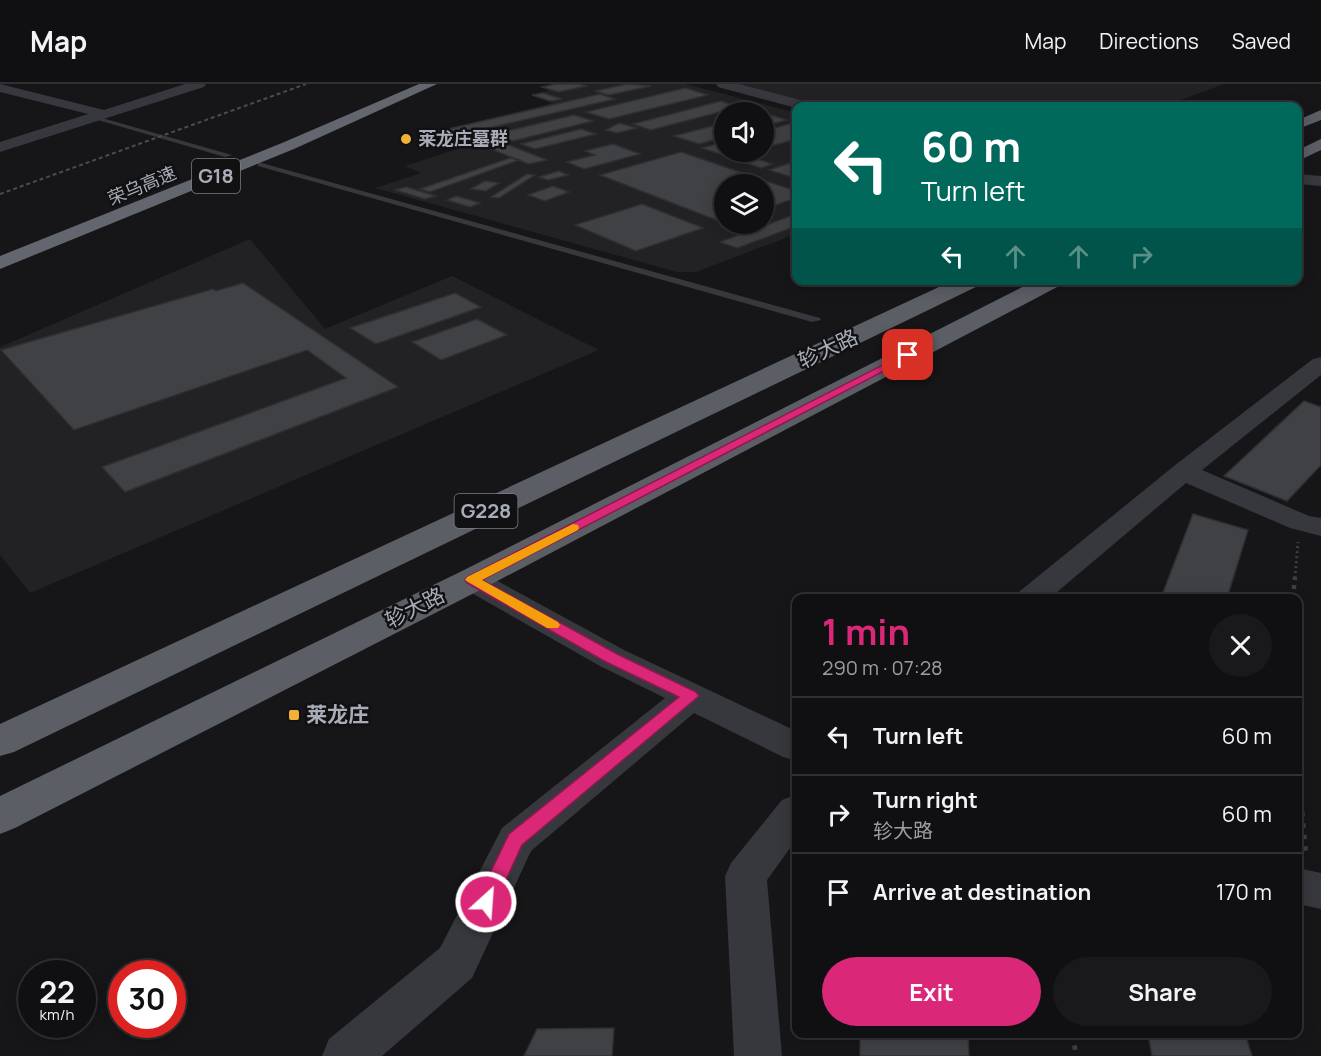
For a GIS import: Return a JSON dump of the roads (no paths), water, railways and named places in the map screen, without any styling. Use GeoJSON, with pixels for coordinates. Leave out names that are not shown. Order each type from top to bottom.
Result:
{"type":"FeatureCollection","features":[{"type":"Feature","properties":{"kind":"highway","name":"荣乌高速"},"geometry":{"type":"LineString","coordinates":[[0,249],[270,142],[406,84]]}},
{"type":"Feature","properties":{"kind":"highway","name":"荣乌高速"},"geometry":{"type":"LineString","coordinates":[[0,263],[288,146],[430,84]]}},
{"type":"Feature","properties":{"kind":"highway"},"geometry":{"type":"LineString","coordinates":[[1302,123],[1321,114]]}},
{"type":"Feature","properties":{"kind":"highway"},"geometry":{"type":"LineString","coordinates":[[1302,155],[1318,152]]}},
{"type":"Feature","properties":{"kind":"highway","name":"轸大路"},"geometry":{"type":"LineString","coordinates":[[0,741],[961,285]]}},
{"type":"Feature","properties":{"kind":"highway","name":"轸大路"},"geometry":{"type":"LineString","coordinates":[[0,816],[472,580],[1043,285]]}},
{"type":"Feature","properties":{"kind":"street"},"geometry":{"type":"LineString","coordinates":[[0,147],[181,84]]}},
{"type":"Feature","properties":{"kind":"street"},"geometry":{"type":"LineString","coordinates":[[0,141],[199,84]]}},
{"type":"Feature","properties":{"kind":"street"},"geometry":{"type":"LineString","coordinates":[[723,84],[792,102]]}},
{"type":"Feature","properties":{"kind":"street"},"geometry":{"type":"LineString","coordinates":[[0,88],[94,114]]}},
{"type":"Feature","properties":{"kind":"street"},"geometry":{"type":"LineString","coordinates":[[0,95],[94,114]]}},
{"type":"Feature","properties":{"kind":"street"},"geometry":{"type":"LineString","coordinates":[[1302,179],[1321,181]]}},
{"type":"Feature","properties":{"kind":"street"},"geometry":{"type":"LineString","coordinates":[[1036,594],[1183,472],[1321,364]]}},
{"type":"Feature","properties":{"kind":"street"},"geometry":{"type":"LineString","coordinates":[[1183,472],[1300,522],[1321,527]]}},
{"type":"Feature","properties":{"kind":"street"},"geometry":{"type":"LineString","coordinates":[[472,580],[612,658],[792,745]]}},
{"type":"Feature","properties":{"kind":"street"},"geometry":{"type":"LineString","coordinates":[[346,1056],[456,963],[516,840],[691,696]]}},
{"type":"Feature","properties":{"kind":"street"},"geometry":{"type":"LineString","coordinates":[[758,1056],[746,876],[792,816]]}},
{"type":"Feature","properties":{"kind":"lane"},"geometry":{"type":"LineString","coordinates":[[94,114],[228,155]]}},
{"type":"Feature","properties":{"kind":"lane"},"geometry":{"type":"LineString","coordinates":[[261,164],[816,320]]}},
{"type":"Feature","properties":{"kind":"railway"},"geometry":{"type":"LineString","coordinates":[[0,194],[306,84]]}},
{"type":"Feature","properties":{"kind":"place","name":"莱龙庄墓群"},"geometry":{"type":"Point","coordinates":[406,139]}},
{"type":"Feature","properties":{"kind":"place","name":"莱龙庄"},"geometry":{"type":"Point","coordinates":[294,715]}}]}
